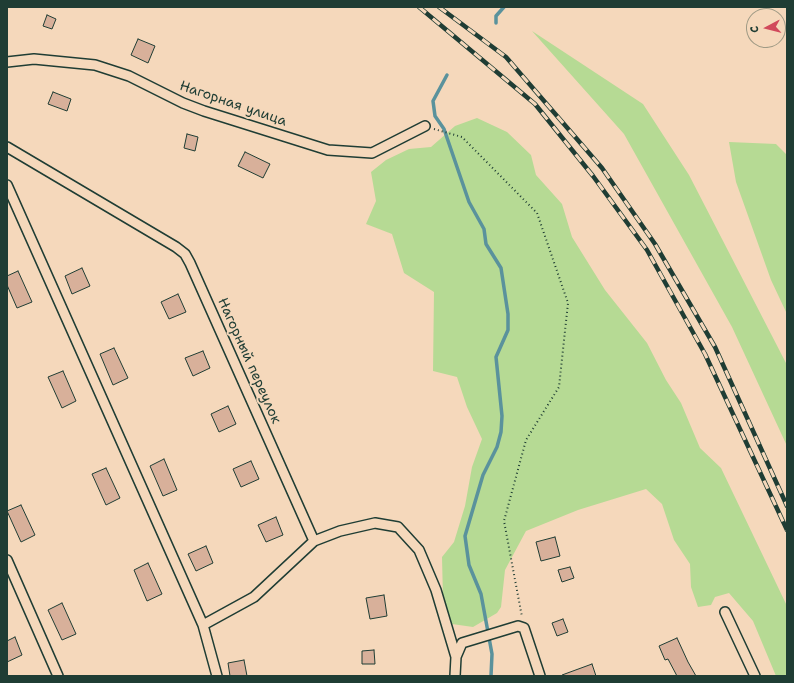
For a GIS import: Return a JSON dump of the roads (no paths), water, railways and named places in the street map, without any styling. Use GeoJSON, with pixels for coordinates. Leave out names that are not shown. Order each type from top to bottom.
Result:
{"type":"FeatureCollection","features":[{"type":"Feature","properties":{"kind":"street","name":"Нагорная улица"},"geometry":{"type":"LineString","coordinates":[[7,62],[34,59],[95,65],[129,76],[183,103],[204,111],[328,150],[372,153],[425,126]]}},
{"type":"Feature","properties":{"kind":"street","name":"Нагорный переулок"},"geometry":{"type":"LineString","coordinates":[[7,147],[170,243],[185,254],[314,542]]}},
{"type":"Feature","properties":{"kind":"street"},"geometry":{"type":"LineString","coordinates":[[7,184],[202,625],[217,676]]}},
{"type":"Feature","properties":{"kind":"street"},"geometry":{"type":"LineString","coordinates":[[202,625],[254,597],[314,542],[340,531],[375,523],[398,527],[419,550],[436,590],[456,657],[455,676]]}},
{"type":"Feature","properties":{"kind":"street"},"geometry":{"type":"LineString","coordinates":[[7,560],[58,676]]}},
{"type":"Feature","properties":{"kind":"street"},"geometry":{"type":"LineString","coordinates":[[725,612],[755,676]]}},
{"type":"Feature","properties":{"kind":"street"},"geometry":{"type":"LineString","coordinates":[[456,657],[462,643],[518,626],[524,628],[540,676]]}},
{"type":"Feature","properties":{"kind":"waterway"},"geometry":{"type":"LineString","coordinates":[[496,23],[496,16],[504,7]]}},
{"type":"Feature","properties":{"kind":"waterway"},"geometry":{"type":"LineString","coordinates":[[447,75],[433,101],[435,116],[444,129],[469,202],[484,229],[486,244],[501,268],[508,314],[508,330],[496,357],[502,416],[501,432],[497,447],[483,475],[465,536],[469,565],[481,594],[492,654],[491,676]]}},
{"type":"Feature","properties":{"kind":"railway"},"geometry":{"type":"LineString","coordinates":[[419,7],[535,104],[593,176],[647,250],[705,354],[787,530]]}},
{"type":"Feature","properties":{"kind":"railway"},"geometry":{"type":"LineString","coordinates":[[439,7],[506,57],[602,168],[655,244],[715,347],[787,506]]}}]}
